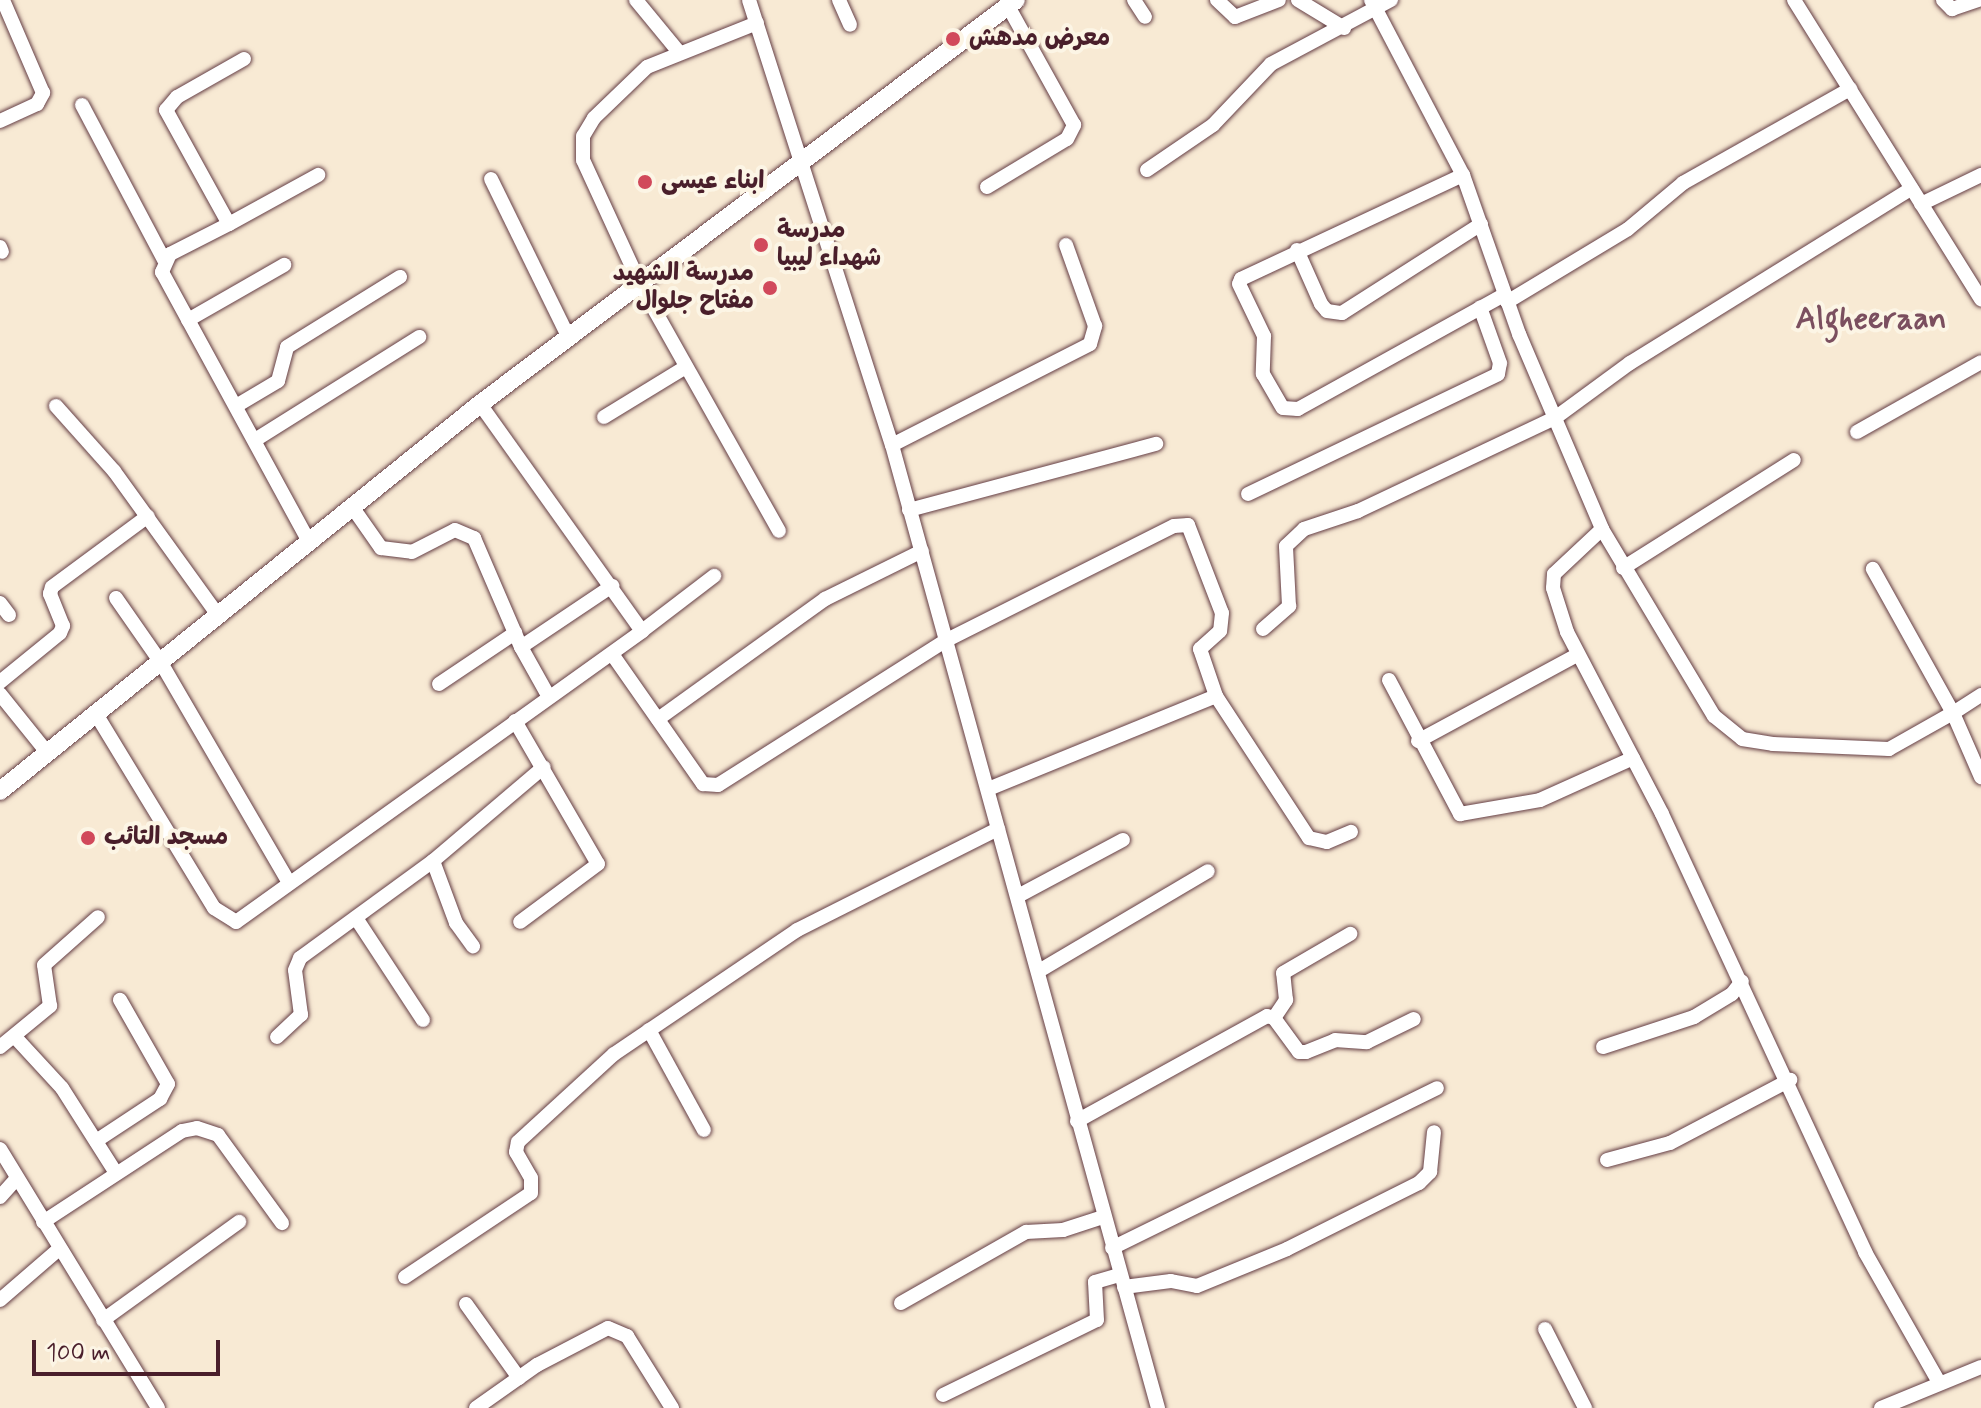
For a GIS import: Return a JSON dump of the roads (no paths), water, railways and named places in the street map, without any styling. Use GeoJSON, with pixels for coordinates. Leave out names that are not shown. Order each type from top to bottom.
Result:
{"type":"FeatureCollection","features":[{"type":"Feature","properties":{"kind":"main road"},"geometry":{"type":"LineString","coordinates":[[0,791],[480,404],[641,286],[1012,3]]}},
{"type":"Feature","properties":{"kind":"street"},"geometry":{"type":"LineString","coordinates":[[0,121],[37,104],[43,93],[3,0]]}},
{"type":"Feature","properties":{"kind":"street"},"geometry":{"type":"LineString","coordinates":[[636,0],[678,51]]}},
{"type":"Feature","properties":{"kind":"street"},"geometry":{"type":"LineString","coordinates":[[749,0],[804,161],[892,445],[1039,971],[1101,1218],[1158,1408]]}},
{"type":"Feature","properties":{"kind":"street"},"geometry":{"type":"LineString","coordinates":[[839,0],[850,25]]}},
{"type":"Feature","properties":{"kind":"street"},"geometry":{"type":"LineString","coordinates":[[1134,0],[1145,17]]}},
{"type":"Feature","properties":{"kind":"street"},"geometry":{"type":"LineString","coordinates":[[1217,0],[1235,17],[1279,0]]}},
{"type":"Feature","properties":{"kind":"street"},"geometry":{"type":"LineString","coordinates":[[1298,0],[1344,28]]}},
{"type":"Feature","properties":{"kind":"street"},"geometry":{"type":"LineString","coordinates":[[1147,170],[1213,125],[1271,64],[1344,28],[1374,6],[1391,0]]}},
{"type":"Feature","properties":{"kind":"street"},"geometry":{"type":"LineString","coordinates":[[1794,0],[1981,299]]}},
{"type":"Feature","properties":{"kind":"street"},"geometry":{"type":"LineString","coordinates":[[1943,0],[1952,9],[1978,0]]}},
{"type":"Feature","properties":{"kind":"street"},"geometry":{"type":"LineString","coordinates":[[987,187],[1067,139],[1074,125],[1012,3]]}},
{"type":"Feature","properties":{"kind":"street"},"geometry":{"type":"LineString","coordinates":[[1374,6],[1463,175],[1506,298],[1602,529],[1686,677],[1714,716],[1742,739],[1889,749],[1981,695]]}},
{"type":"Feature","properties":{"kind":"street"},"geometry":{"type":"LineString","coordinates":[[757,23],[678,51],[647,67],[617,93],[583,136],[590,180],[641,286],[779,531]]}},
{"type":"Feature","properties":{"kind":"street"},"geometry":{"type":"LineString","coordinates":[[229,224],[166,110],[177,97],[244,59]]}},
{"type":"Feature","properties":{"kind":"street"},"geometry":{"type":"LineString","coordinates":[[1463,175],[1247,274],[1239,284],[1264,336],[1263,374],[1286,410],[1304,407],[1480,307],[1506,298],[1628,229],[1683,183],[1850,89]]}},
{"type":"Feature","properties":{"kind":"street"},"geometry":{"type":"LineString","coordinates":[[82,105],[164,260],[162,272],[310,543]]}},
{"type":"Feature","properties":{"kind":"street"},"geometry":{"type":"LineString","coordinates":[[164,260],[318,175]]}},
{"type":"Feature","properties":{"kind":"street"},"geometry":{"type":"LineString","coordinates":[[1921,204],[1981,175]]}},
{"type":"Feature","properties":{"kind":"street"},"geometry":{"type":"LineString","coordinates":[[491,179],[569,338]]}},
{"type":"Feature","properties":{"kind":"street"},"geometry":{"type":"LineString","coordinates":[[1263,629],[1289,606],[1286,546],[1304,529],[1358,511],[1555,418],[1630,363],[1911,189]]}},
{"type":"Feature","properties":{"kind":"street"},"geometry":{"type":"LineString","coordinates":[[1297,250],[1321,304],[1334,314],[1481,224]]}},
{"type":"Feature","properties":{"kind":"street"},"geometry":{"type":"LineString","coordinates":[[892,445],[1090,344],[1095,326],[1066,245]]}},
{"type":"Feature","properties":{"kind":"street"},"geometry":{"type":"LineString","coordinates":[[188,320],[284,265]]}},
{"type":"Feature","properties":{"kind":"street"},"geometry":{"type":"LineString","coordinates":[[236,406],[278,381],[287,347],[400,277]]}},
{"type":"Feature","properties":{"kind":"street"},"geometry":{"type":"LineString","coordinates":[[1248,494],[1495,377],[1500,363],[1480,307]]}},
{"type":"Feature","properties":{"kind":"street"},"geometry":{"type":"LineString","coordinates":[[255,440],[419,337]]}},
{"type":"Feature","properties":{"kind":"street"},"geometry":{"type":"LineString","coordinates":[[1857,432],[1981,362]]}},
{"type":"Feature","properties":{"kind":"street"},"geometry":{"type":"LineString","coordinates":[[604,417],[686,367]]}},
{"type":"Feature","properties":{"kind":"street"},"geometry":{"type":"LineString","coordinates":[[480,404],[642,631]]}},
{"type":"Feature","properties":{"kind":"street"},"geometry":{"type":"LineString","coordinates":[[56,406],[148,516],[217,614]]}},
{"type":"Feature","properties":{"kind":"street"},"geometry":{"type":"LineString","coordinates":[[909,510],[1156,444]]}},
{"type":"Feature","properties":{"kind":"street"},"geometry":{"type":"LineString","coordinates":[[1623,568],[1794,460]]}},
{"type":"Feature","properties":{"kind":"street"},"geometry":{"type":"LineString","coordinates":[[353,508],[381,548],[400,553],[455,530],[468,532],[518,640],[549,697]]}},
{"type":"Feature","properties":{"kind":"street"},"geometry":{"type":"LineString","coordinates":[[0,682],[60,633],[63,626],[50,594],[52,587],[148,516]]}},
{"type":"Feature","properties":{"kind":"street"},"geometry":{"type":"LineString","coordinates":[[612,654],[703,784],[718,785],[945,641],[1174,526],[1188,525],[1222,613],[1220,631],[1200,649],[1216,696],[1309,838],[1320,843],[1351,832]]}},
{"type":"Feature","properties":{"kind":"street"},"geometry":{"type":"LineString","coordinates":[[1602,529],[1554,574],[1558,611],[1577,655],[1633,758],[1790,1080],[1865,1252],[1939,1382]]}},
{"type":"Feature","properties":{"kind":"street"},"geometry":{"type":"LineString","coordinates":[[658,719],[825,599],[922,551]]}},
{"type":"Feature","properties":{"kind":"street"},"geometry":{"type":"LineString","coordinates":[[1873,569],[1953,713],[1981,777]]}},
{"type":"Feature","properties":{"kind":"street"},"geometry":{"type":"LineString","coordinates":[[96,714],[222,917],[245,918],[289,883],[612,654],[714,576]]}},
{"type":"Feature","properties":{"kind":"street"},"geometry":{"type":"LineString","coordinates":[[439,684],[612,586]]}},
{"type":"Feature","properties":{"kind":"street"},"geometry":{"type":"LineString","coordinates":[[116,598],[160,661],[289,883]]}},
{"type":"Feature","properties":{"kind":"street"},"geometry":{"type":"LineString","coordinates":[[1418,741],[1577,655]]}},
{"type":"Feature","properties":{"kind":"street"},"geometry":{"type":"LineString","coordinates":[[1389,680],[1418,741],[1460,814],[1470,816],[1540,800],[1633,758]]}},
{"type":"Feature","properties":{"kind":"street"},"geometry":{"type":"LineString","coordinates":[[0,694],[46,751]]}},
{"type":"Feature","properties":{"kind":"street"},"geometry":{"type":"LineString","coordinates":[[988,789],[1216,696]]}},
{"type":"Feature","properties":{"kind":"street"},"geometry":{"type":"LineString","coordinates":[[515,721],[598,864],[520,922]]}},
{"type":"Feature","properties":{"kind":"street"},"geometry":{"type":"LineString","coordinates":[[277,1037],[301,1015],[295,970],[300,958],[433,861],[544,767]]}},
{"type":"Feature","properties":{"kind":"street"},"geometry":{"type":"LineString","coordinates":[[405,1277],[531,1193],[531,1178],[518,1163],[518,1142],[614,1054],[797,930],[998,829]]}},
{"type":"Feature","properties":{"kind":"street"},"geometry":{"type":"LineString","coordinates":[[1018,896],[1123,840]]}},
{"type":"Feature","properties":{"kind":"street"},"geometry":{"type":"LineString","coordinates":[[433,861],[456,923],[473,946]]}},
{"type":"Feature","properties":{"kind":"street"},"geometry":{"type":"LineString","coordinates":[[1039,971],[1208,871]]}},
{"type":"Feature","properties":{"kind":"street"},"geometry":{"type":"LineString","coordinates":[[0,1047],[50,1006],[44,965],[98,917]]}},
{"type":"Feature","properties":{"kind":"street"},"geometry":{"type":"LineString","coordinates":[[356,918],[423,1020]]}},
{"type":"Feature","properties":{"kind":"street"},"geometry":{"type":"LineString","coordinates":[[1077,1121],[1254,1021],[1274,1018],[1286,1000],[1283,973],[1350,934]]}},
{"type":"Feature","properties":{"kind":"street"},"geometry":{"type":"LineString","coordinates":[[1603,1047],[1694,1017],[1732,994],[1742,981]]}},
{"type":"Feature","properties":{"kind":"street"},"geometry":{"type":"LineString","coordinates":[[96,1141],[160,1099],[168,1084],[120,1000]]}},
{"type":"Feature","properties":{"kind":"street"},"geometry":{"type":"LineString","coordinates":[[1274,1018],[1299,1052],[1335,1040],[1367,1042],[1414,1019]]}},
{"type":"Feature","properties":{"kind":"street"},"geometry":{"type":"LineString","coordinates":[[649,1030],[704,1130]]}},
{"type":"Feature","properties":{"kind":"street"},"geometry":{"type":"LineString","coordinates":[[15,1037],[54,1077],[116,1173]]}},
{"type":"Feature","properties":{"kind":"street"},"geometry":{"type":"LineString","coordinates":[[1607,1160],[1670,1143],[1790,1080]]}},
{"type":"Feature","properties":{"kind":"street"},"geometry":{"type":"LineString","coordinates":[[1112,1248],[1437,1088]]}},
{"type":"Feature","properties":{"kind":"street"},"geometry":{"type":"LineString","coordinates":[[43,1222],[182,1131],[211,1130],[282,1223]]}},
{"type":"Feature","properties":{"kind":"street"},"geometry":{"type":"LineString","coordinates":[[943,1395],[1097,1320],[1095,1282],[1159,1281],[1197,1286],[1287,1249],[1419,1183],[1430,1172],[1434,1132]]}},
{"type":"Feature","properties":{"kind":"street"},"geometry":{"type":"LineString","coordinates":[[0,1149],[158,1408]]}},
{"type":"Feature","properties":{"kind":"street"},"geometry":{"type":"LineString","coordinates":[[0,1197],[17,1178]]}},
{"type":"Feature","properties":{"kind":"street"},"geometry":{"type":"LineString","coordinates":[[901,1303],[1015,1237],[1101,1218]]}},
{"type":"Feature","properties":{"kind":"street"},"geometry":{"type":"LineString","coordinates":[[103,1320],[239,1222]]}},
{"type":"Feature","properties":{"kind":"street"},"geometry":{"type":"LineString","coordinates":[[0,1300],[59,1249]]}},
{"type":"Feature","properties":{"kind":"street"},"geometry":{"type":"LineString","coordinates":[[466,1304],[519,1378]]}},
{"type":"Feature","properties":{"kind":"street"},"geometry":{"type":"LineString","coordinates":[[1545,1329],[1585,1408]]}},
{"type":"Feature","properties":{"kind":"street"},"geometry":{"type":"LineString","coordinates":[[476,1408],[594,1331],[619,1330],[672,1408]]}},
{"type":"Feature","properties":{"kind":"street"},"geometry":{"type":"LineString","coordinates":[[1881,1408],[1899,1405],[1939,1382],[1981,1367]]}},
{"type":"Feature","properties":{"kind":"place","name":"معرض مدهش"},"geometry":{"type":"Point","coordinates":[953,39]}},
{"type":"Feature","properties":{"kind":"place","name":"ابناء عيسى"},"geometry":{"type":"Point","coordinates":[645,182]}},
{"type":"Feature","properties":{"kind":"place","name":"مدرسة شهداء ليبيا"},"geometry":{"type":"Point","coordinates":[761,245]}},
{"type":"Feature","properties":{"kind":"place","name":"مدرسة الشهيد مفتاح جلوال"},"geometry":{"type":"Point","coordinates":[770,288]}},
{"type":"Feature","properties":{"kind":"place","name":"مسجد التائب"},"geometry":{"type":"Point","coordinates":[88,838]}},
{"type":"Feature","properties":{"kind":"district","name":"Algheeraan"},"geometry":{"type":"Point","coordinates":[1871,319]}}]}
